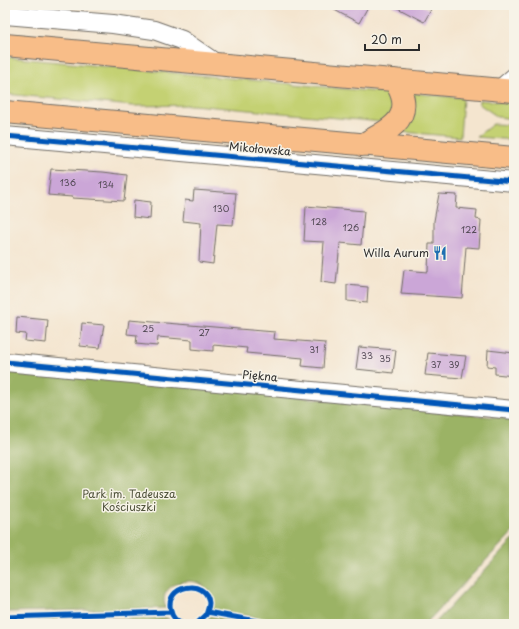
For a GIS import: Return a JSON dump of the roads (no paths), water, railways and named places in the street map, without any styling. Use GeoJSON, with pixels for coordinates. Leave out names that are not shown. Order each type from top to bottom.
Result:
{"type":"FeatureCollection","features":[{"type":"Feature","properties":{"kind":"main road"},"geometry":{"type":"LineString","coordinates":[[5,45],[395,80],[509,85]]}},
{"type":"Feature","properties":{"kind":"main road"},"geometry":{"type":"LineString","coordinates":[[362,145],[387,130],[401,117],[404,108],[403,99],[395,80]]}},
{"type":"Feature","properties":{"kind":"main road","name":"Mikołowska"},"geometry":{"type":"LineString","coordinates":[[5,112],[514,158]]}},
{"type":"Feature","properties":{"kind":"street"},"geometry":{"type":"LineString","coordinates":[[5,15],[113,24],[154,30],[182,40],[217,64]]}},
{"type":"Feature","properties":{"kind":"street","name":"Mikołowska"},"geometry":{"type":"LineString","coordinates":[[5,136],[514,182]]}},
{"type":"Feature","properties":{"kind":"street","name":"Piękna"},"geometry":{"type":"LineString","coordinates":[[5,362],[514,410]]}},
{"type":"Feature","properties":{"kind":"place","name":"Willa Aurum"},"geometry":{"type":"Point","coordinates":[440,253]}},
{"type":"Feature","properties":{"kind":"park label","name":"Park im. Tadeusza Kościuszki"},"geometry":{"type":"Point","coordinates":[129,500]}}]}
